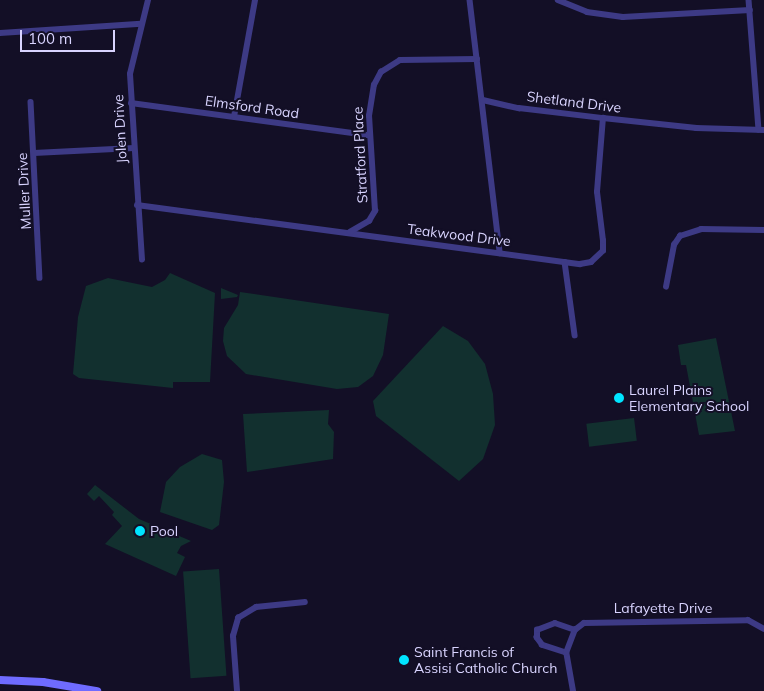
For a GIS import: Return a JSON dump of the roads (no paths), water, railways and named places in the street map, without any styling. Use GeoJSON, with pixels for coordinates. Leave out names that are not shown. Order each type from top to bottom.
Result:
{"type":"FeatureCollection","features":[{"type":"Feature","properties":{"kind":"street","name":"Jolen Drive"},"geometry":{"type":"LineString","coordinates":[[142,260],[131,103],[132,59],[148,0]]}},
{"type":"Feature","properties":{"kind":"street"},"geometry":{"type":"LineString","coordinates":[[234,117],[256,0]]}},
{"type":"Feature","properties":{"kind":"street"},"geometry":{"type":"LineString","coordinates":[[470,0],[500,253]]}},
{"type":"Feature","properties":{"kind":"street"},"geometry":{"type":"LineString","coordinates":[[558,0],[587,12],[623,17],[750,10]]}},
{"type":"Feature","properties":{"kind":"street"},"geometry":{"type":"LineString","coordinates":[[749,0],[762,130]]}},
{"type":"Feature","properties":{"kind":"street"},"geometry":{"type":"LineString","coordinates":[[0,33],[141,24]]}},
{"type":"Feature","properties":{"kind":"street","name":"Stratford Place"},"geometry":{"type":"LineString","coordinates":[[348,233],[370,222],[375,211],[369,135],[374,85],[389,64],[410,58],[477,59]]}},
{"type":"Feature","properties":{"kind":"street","name":"Shetland Drive"},"geometry":{"type":"LineString","coordinates":[[483,100],[519,108],[602,118],[696,128],[762,130]]}},
{"type":"Feature","properties":{"kind":"street","name":"Muller Drive"},"geometry":{"type":"LineString","coordinates":[[31,102],[40,278]]}},
{"type":"Feature","properties":{"kind":"street","name":"Elmsford Road"},"geometry":{"type":"LineString","coordinates":[[131,103],[369,135]]}},
{"type":"Feature","properties":{"kind":"street","name":"Teakwood Drive"},"geometry":{"type":"LineString","coordinates":[[348,233],[565,262],[591,262],[603,250],[597,192],[602,118]]}},
{"type":"Feature","properties":{"kind":"street"},"geometry":{"type":"LineString","coordinates":[[34,153],[134,148]]}},
{"type":"Feature","properties":{"kind":"street"},"geometry":{"type":"LineString","coordinates":[[138,205],[348,233]]}},
{"type":"Feature","properties":{"kind":"street"},"geometry":{"type":"LineString","coordinates":[[666,287],[674,245],[685,233],[700,229],[764,230]]}},
{"type":"Feature","properties":{"kind":"street"},"geometry":{"type":"LineString","coordinates":[[565,262],[575,335]]}},
{"type":"Feature","properties":{"kind":"street"},"geometry":{"type":"LineString","coordinates":[[237,691],[233,636],[238,618],[256,607],[306,602]]}},
{"type":"Feature","properties":{"kind":"street","name":"Lafayette Drive"},"geometry":{"type":"LineString","coordinates":[[575,630],[584,623],[599,621],[738,620],[748,620],[764,629]]}},
{"type":"Feature","properties":{"kind":"street"},"geometry":{"type":"LineString","coordinates":[[566,653],[542,645],[537,630],[555,623],[575,630],[568,640],[566,653],[573,691]]}},
{"type":"Feature","properties":{"kind":"street"},"geometry":{"type":"LineString","coordinates":[[0,680],[43,682],[97,691]]}},
{"type":"Feature","properties":{"kind":"place","name":"Laurel Plains Elementary School"},"geometry":{"type":"Point","coordinates":[619,398]}},
{"type":"Feature","properties":{"kind":"place","name":"Pool"},"geometry":{"type":"Point","coordinates":[140,531]}},
{"type":"Feature","properties":{"kind":"place","name":"Saint Francis of Assisi Catholic Church"},"geometry":{"type":"Point","coordinates":[404,660]}}]}
